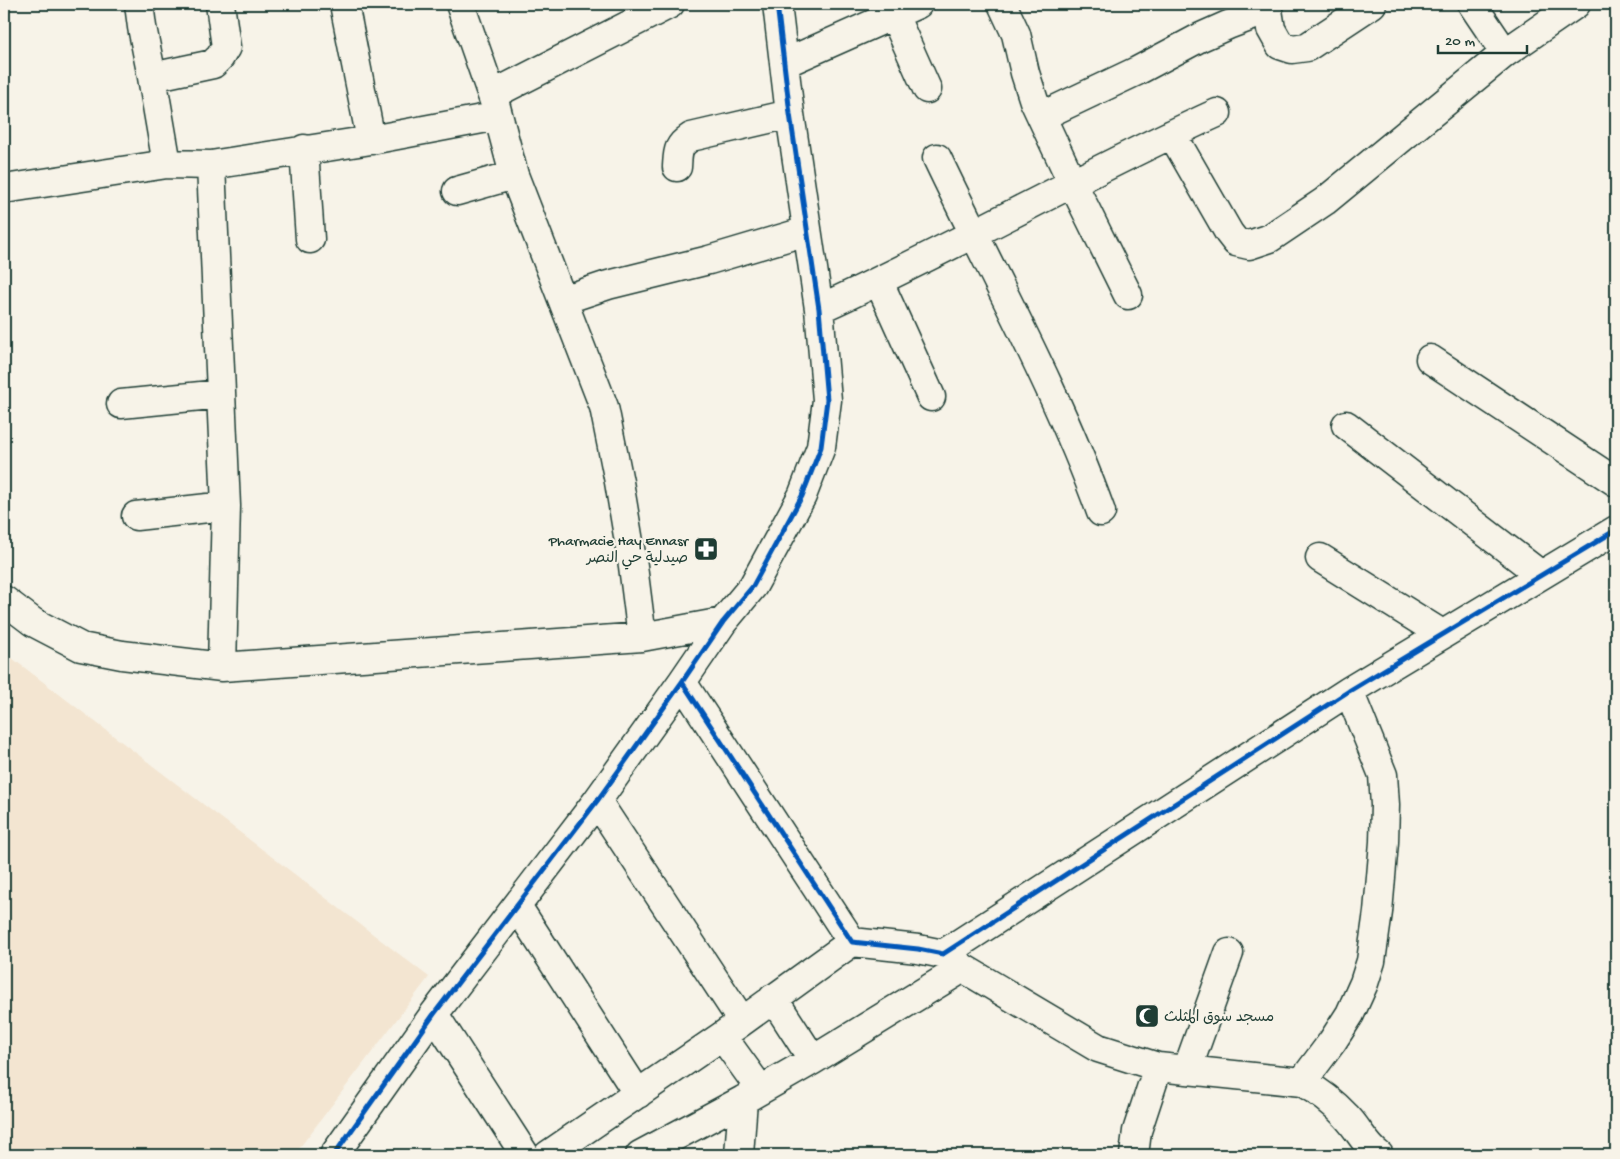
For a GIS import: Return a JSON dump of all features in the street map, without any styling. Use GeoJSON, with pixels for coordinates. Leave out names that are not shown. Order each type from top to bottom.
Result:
{"type":"FeatureCollection","features":[{"type":"Feature","properties":{"kind":"street"},"geometry":{"type":"LineString","coordinates":[[139,4],[167,164]]}},
{"type":"Feature","properties":{"kind":"street"},"geometry":{"type":"LineString","coordinates":[[152,78],[212,64],[220,58],[226,47],[220,4]]}},
{"type":"Feature","properties":{"kind":"street"},"geometry":{"type":"LineString","coordinates":[[344,4],[371,140]]}},
{"type":"Feature","properties":{"kind":"street"},"geometry":{"type":"LineString","coordinates":[[460,4],[495,106],[514,175],[604,407],[621,491],[642,637]]}},
{"type":"Feature","properties":{"kind":"street"},"geometry":{"type":"LineString","coordinates":[[4,190],[167,164],[211,165],[371,140],[495,106],[670,4]]}},
{"type":"Feature","properties":{"kind":"street"},"geometry":{"type":"LineString","coordinates":[[334,1155],[434,1014],[597,800],[723,622],[753,586],[802,496],[821,447],[827,400],[819,309],[790,114],[777,4]]}},
{"type":"Feature","properties":{"kind":"street"},"geometry":{"type":"LineString","coordinates":[[1002,4],[1016,34],[1029,88],[1072,182],[1128,294]]}},
{"type":"Feature","properties":{"kind":"street"},"geometry":{"type":"LineString","coordinates":[[1042,116],[1268,7],[1271,29],[1280,45],[1292,49],[1307,47],[1372,4]]}},
{"type":"Feature","properties":{"kind":"street"},"geometry":{"type":"LineString","coordinates":[[1472,4],[1505,53]]}},
{"type":"Feature","properties":{"kind":"street"},"geometry":{"type":"LineString","coordinates":[[1172,134],[1236,242],[1248,244],[1260,242],[1270,238],[1325,200],[1505,53],[1576,4]]}},
{"type":"Feature","properties":{"kind":"street"},"geometry":{"type":"LineString","coordinates":[[785,63],[906,9],[927,89]]}},
{"type":"Feature","properties":{"kind":"street"},"geometry":{"type":"LineString","coordinates":[[819,309],[879,282],[1072,182],[1217,112]]}},
{"type":"Feature","properties":{"kind":"street"},"geometry":{"type":"LineString","coordinates":[[677,167],[678,151],[683,142],[691,137],[790,114]]}},
{"type":"Feature","properties":{"kind":"street"},"geometry":{"type":"LineString","coordinates":[[304,150],[310,240]]}},
{"type":"Feature","properties":{"kind":"street"},"geometry":{"type":"LineString","coordinates":[[937,158],[1058,406],[1082,461],[1100,512]]}},
{"type":"Feature","properties":{"kind":"street"},"geometry":{"type":"LineString","coordinates":[[211,165],[226,506],[222,667]]}},
{"type":"Feature","properties":{"kind":"street"},"geometry":{"type":"LineString","coordinates":[[457,191],[514,175]]}},
{"type":"Feature","properties":{"kind":"street"},"geometry":{"type":"LineString","coordinates":[[563,300],[807,231]]}},
{"type":"Feature","properties":{"kind":"street"},"geometry":{"type":"LineString","coordinates":[[879,282],[932,396]]}},
{"type":"Feature","properties":{"kind":"street"},"geometry":{"type":"LineString","coordinates":[[1430,359],[1616,482]]}},
{"type":"Feature","properties":{"kind":"street"},"geometry":{"type":"LineString","coordinates":[[121,404],[221,394]]}},
{"type":"Feature","properties":{"kind":"street"},"geometry":{"type":"LineString","coordinates":[[1346,425],[1541,576]]}},
{"type":"Feature","properties":{"kind":"street"},"geometry":{"type":"LineString","coordinates":[[136,516],[226,506]]}},
{"type":"Feature","properties":{"kind":"street"},"geometry":{"type":"LineString","coordinates":[[640,1155],[813,1060],[953,961],[1349,692],[1616,530]]}},
{"type":"Feature","properties":{"kind":"street"},"geometry":{"type":"LineString","coordinates":[[1320,558],[1442,634]]}},
{"type":"Feature","properties":{"kind":"street"},"geometry":{"type":"LineString","coordinates":[[4,600],[33,622],[81,646],[122,655],[222,667],[642,637],[723,622]]}},
{"type":"Feature","properties":{"kind":"street"},"geometry":{"type":"LineString","coordinates":[[682,682],[852,942]]}},
{"type":"Feature","properties":{"kind":"street"},"geometry":{"type":"LineString","coordinates":[[1302,1082],[1350,1014],[1364,984],[1371,961],[1378,912],[1386,805],[1383,775],[1349,692]]}},
{"type":"Feature","properties":{"kind":"street"},"geometry":{"type":"LineString","coordinates":[[597,800],[732,1028],[752,1095],[739,1155]]}},
{"type":"Feature","properties":{"kind":"street"},"geometry":{"type":"LineString","coordinates":[[516,906],[638,1094]]}},
{"type":"Feature","properties":{"kind":"street"},"geometry":{"type":"LineString","coordinates":[[559,1152],[852,942],[890,945],[953,961],[1098,1048],[1158,1067],[1302,1082],[1321,1093],[1347,1116],[1371,1150],[1379,1155]]}},
{"type":"Feature","properties":{"kind":"street"},"geometry":{"type":"LineString","coordinates":[[1187,1070],[1229,953]]}},
{"type":"Feature","properties":{"kind":"street"},"geometry":{"type":"LineString","coordinates":[[773,998],[813,1060]]}},
{"type":"Feature","properties":{"kind":"street"},"geometry":{"type":"LineString","coordinates":[[434,1014],[526,1155]]}},
{"type":"Feature","properties":{"kind":"street"},"geometry":{"type":"LineString","coordinates":[[1134,1155],[1137,1130],[1158,1067]]}},
{"type":"Feature","properties":{"kind":"shaded area"},"geometry":{"type":"Polygon","coordinates":[[[4,652],[429,977],[294,1155],[4,1155],[4,652]]]}},
{"type":"Feature","properties":{"kind":"cycle path"},"geometry":{"type":"LineString","coordinates":[[334,1155],[434,1014],[597,801],[723,622],[753,586],[802,496],[821,447],[827,400],[819,309],[790,114],[777,4]]}},
{"type":"Feature","properties":{"kind":"cycle path"},"geometry":{"type":"LineString","coordinates":[[682,682],[852,942],[918,949],[943,954],[1349,691],[1616,530]]}},
{"type":"Feature","properties":{"kind":"place","name":"Pharmacie Hay Ennasr صيدلية حي النصر"},"geometry":{"type":"Point","coordinates":[706,549]}},
{"type":"Feature","properties":{"kind":"place","name":"مسجد سوق المثلث"},"geometry":{"type":"Point","coordinates":[1147,1016]}}]}
